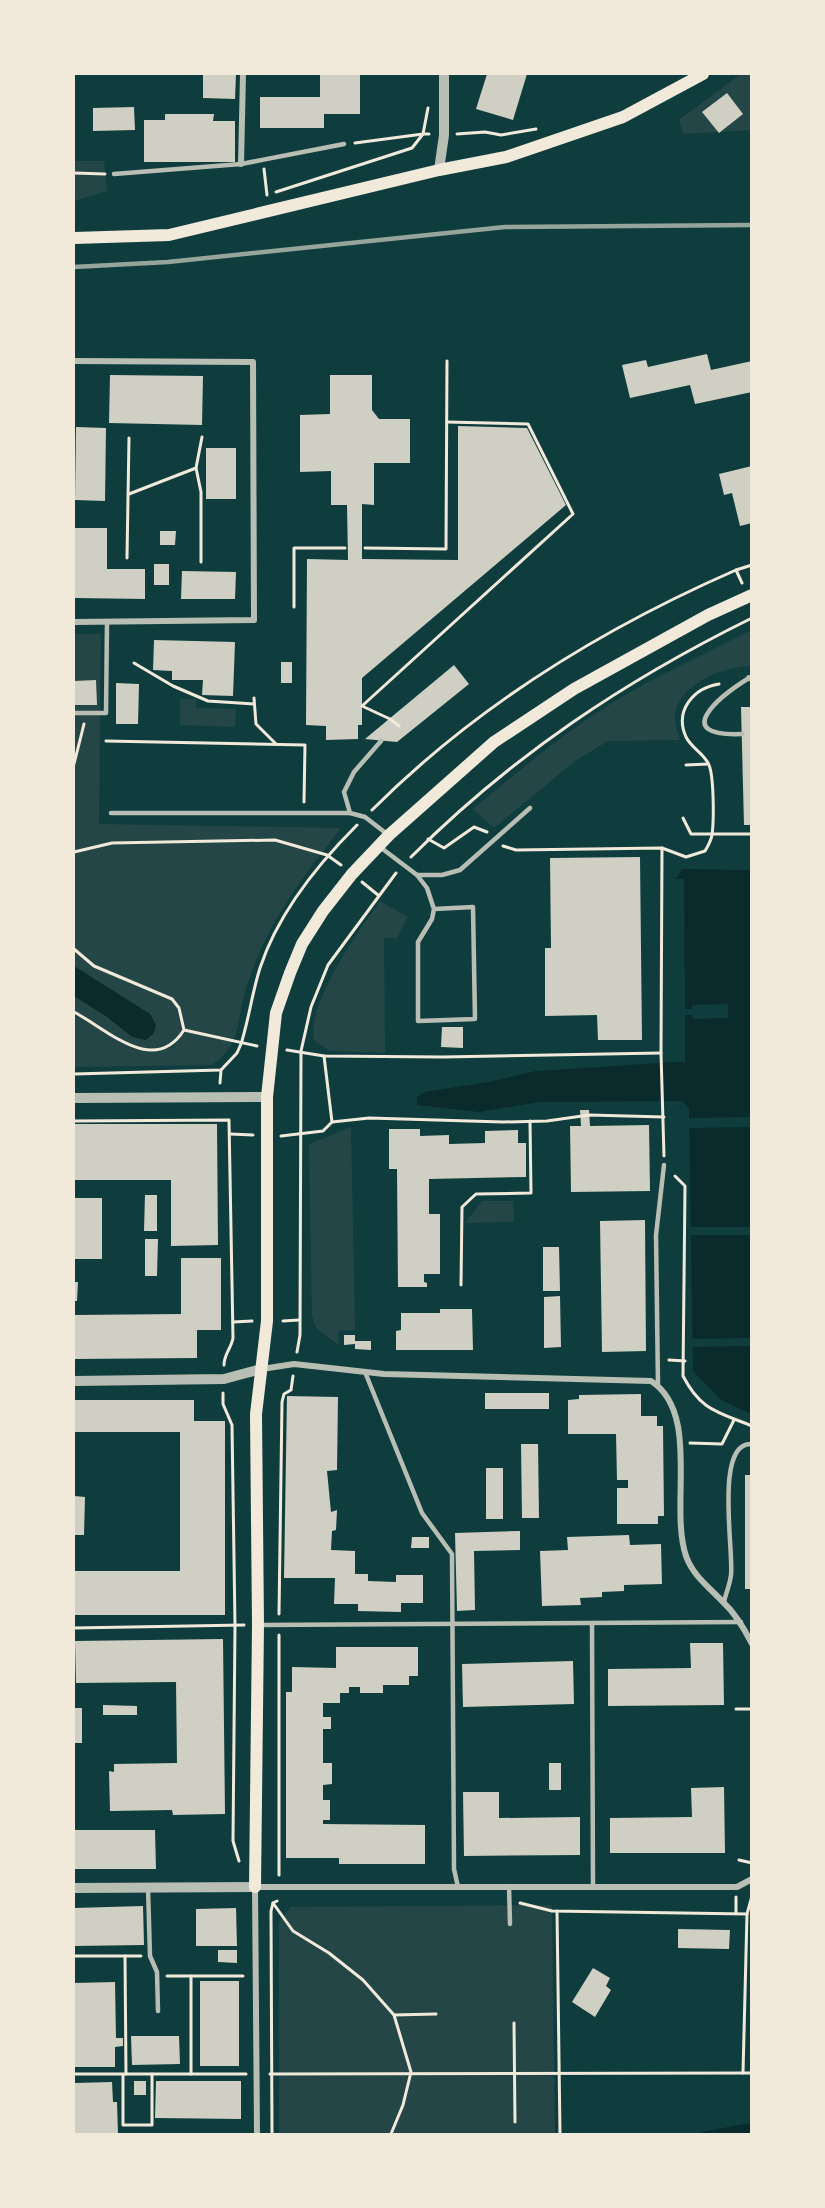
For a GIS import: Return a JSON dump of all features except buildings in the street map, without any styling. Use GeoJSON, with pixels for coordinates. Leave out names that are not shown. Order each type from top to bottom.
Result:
{"type":"FeatureCollection","features":[{"type":"Feature","properties":{"kind":"main road"},"geometry":{"type":"LineString","coordinates":[[74,238],[169,235],[439,170],[506,157],[623,117],[703,74]]}},
{"type":"Feature","properties":{"kind":"main road"},"geometry":{"type":"LineString","coordinates":[[255,1887],[258,1624],[256,1414],[267,1321],[267,1097],[276,1013],[302,944],[322,911],[378,846],[494,742],[574,689],[708,615],[752,595]]}},
{"type":"Feature","properties":{"kind":"street"},"geometry":{"type":"LineString","coordinates":[[241,164],[243,74]]}},
{"type":"Feature","properties":{"kind":"street"},"geometry":{"type":"LineString","coordinates":[[439,170],[444,135],[444,74]]}},
{"type":"Feature","properties":{"kind":"street"},"geometry":{"type":"LineString","coordinates":[[74,361],[253,362],[254,620],[74,622]]}},
{"type":"Feature","properties":{"kind":"street"},"geometry":{"type":"LineString","coordinates":[[74,1098],[267,1097]]}},
{"type":"Feature","properties":{"kind":"street"},"geometry":{"type":"LineString","coordinates":[[74,1381],[224,1379],[261,1369],[294,1364],[365,1372],[651,1381],[667,1395],[679,1425],[680,1498],[686,1555],[700,1581],[741,1622],[752,1644]]}},
{"type":"Feature","properties":{"kind":"street"},"geometry":{"type":"LineString","coordinates":[[74,1888],[737,1887],[752,1879]]}},
{"type":"Feature","properties":{"kind":"street"},"geometry":{"type":"LineString","coordinates":[[255,1887],[257,2134]]}},
{"type":"Feature","properties":{"kind":"lane"},"geometry":{"type":"LineString","coordinates":[[114,174],[241,164],[344,144]]}},
{"type":"Feature","properties":{"kind":"lane"},"geometry":{"type":"LineString","coordinates":[[74,713],[106,714],[107,622]]}},
{"type":"Feature","properties":{"kind":"lane"},"geometry":{"type":"LineString","coordinates":[[742,734],[717,734],[710,730],[705,720],[709,708],[750,679]]}},
{"type":"Feature","properties":{"kind":"lane"},"geometry":{"type":"LineString","coordinates":[[350,813],[344,792],[348,781],[381,741]]}},
{"type":"Feature","properties":{"kind":"lane"},"geometry":{"type":"LineString","coordinates":[[417,875],[442,875],[460,870],[531,808]]}},
{"type":"Feature","properties":{"kind":"lane"},"geometry":{"type":"LineString","coordinates":[[111,813],[350,813],[365,817],[389,835]]}},
{"type":"Feature","properties":{"kind":"lane"},"geometry":{"type":"LineString","coordinates":[[378,846],[417,875],[427,888],[434,909],[432,918],[418,942],[418,1021],[475,1019],[473,907],[434,909]]}},
{"type":"Feature","properties":{"kind":"lane"},"geometry":{"type":"LineString","coordinates":[[658,1386],[656,1235],[664,1165]]}},
{"type":"Feature","properties":{"kind":"lane"},"geometry":{"type":"LineString","coordinates":[[365,1372],[422,1513],[452,1554],[454,1869],[458,1887]]}},
{"type":"Feature","properties":{"kind":"lane"},"geometry":{"type":"LineString","coordinates":[[723,1602],[731,1575],[729,1467],[736,1449],[746,1443],[752,1444]]}},
{"type":"Feature","properties":{"kind":"lane"},"geometry":{"type":"LineString","coordinates":[[258,1624],[453,1625],[741,1622]]}},
{"type":"Feature","properties":{"kind":"lane"},"geometry":{"type":"LineString","coordinates":[[592,1624],[593,1887]]}},
{"type":"Feature","properties":{"kind":"lane"},"geometry":{"type":"LineString","coordinates":[[508,1886],[510,1924]]}},
{"type":"Feature","properties":{"kind":"lane"},"geometry":{"type":"LineString","coordinates":[[148,1888],[150,1956],[158,1976],[158,2011]]}},
{"type":"Feature","properties":{"kind":"path"},"geometry":{"type":"LineString","coordinates":[[344,144],[423,134],[485,132],[501,135],[545,127]]}},
{"type":"Feature","properties":{"kind":"path"},"geometry":{"type":"LineString","coordinates":[[256,198],[412,148],[423,134]]}},
{"type":"Feature","properties":{"kind":"path"},"geometry":{"type":"LineString","coordinates":[[263,159],[267,195]]}},
{"type":"Feature","properties":{"kind":"path"},"geometry":{"type":"LineString","coordinates":[[74,173],[114,174]]}},
{"type":"Feature","properties":{"kind":"path"},"geometry":{"type":"LineString","coordinates":[[365,548],[446,549],[447,361]]}},
{"type":"Feature","properties":{"kind":"path"},"geometry":{"type":"LineString","coordinates":[[399,726],[390,718],[362,706],[573,514],[528,424],[447,422]]}},
{"type":"Feature","properties":{"kind":"path"},"geometry":{"type":"LineString","coordinates":[[201,561],[201,492],[196,468],[202,437]]}},
{"type":"Feature","properties":{"kind":"path"},"geometry":{"type":"LineString","coordinates":[[127,558],[129,438]]}},
{"type":"Feature","properties":{"kind":"path"},"geometry":{"type":"LineString","coordinates":[[128,494],[196,468]]}},
{"type":"Feature","properties":{"kind":"path"},"geometry":{"type":"LineString","coordinates":[[294,608],[294,548],[345,548]]}},
{"type":"Feature","properties":{"kind":"path"},"geometry":{"type":"LineString","coordinates":[[736,570],[752,565]]}},
{"type":"Feature","properties":{"kind":"path"},"geometry":{"type":"LineString","coordinates":[[134,663],[172,686],[208,701],[254,704]]}},
{"type":"Feature","properties":{"kind":"path"},"geometry":{"type":"LineString","coordinates":[[428,839],[444,848],[469,829],[479,827],[503,846],[516,850],[662,848],[674,855],[697,856],[705,851],[712,834],[711,768],[686,737],[683,721],[685,708],[692,696],[708,686],[722,684]]}},
{"type":"Feature","properties":{"kind":"path"},"geometry":{"type":"LineString","coordinates":[[254,699],[255,724],[276,744]]}},
{"type":"Feature","properties":{"kind":"path"},"geometry":{"type":"LineString","coordinates":[[74,764],[82,739],[85,713]]}},
{"type":"Feature","properties":{"kind":"path"},"geometry":{"type":"LineString","coordinates":[[106,741],[305,745],[304,813]]}},
{"type":"Feature","properties":{"kind":"path"},"geometry":{"type":"LineString","coordinates":[[686,765],[708,764]]}},
{"type":"Feature","properties":{"kind":"path"},"geometry":{"type":"LineString","coordinates":[[683,819],[692,834],[752,834]]}},
{"type":"Feature","properties":{"kind":"path"},"geometry":{"type":"LineString","coordinates":[[74,852],[112,843],[275,840],[327,855]]}},
{"type":"Feature","properties":{"kind":"path"},"geometry":{"type":"LineString","coordinates":[[662,848],[661,1053],[664,1165],[685,1186],[683,1376],[694,1396],[711,1410],[752,1426]]}},
{"type":"Feature","properties":{"kind":"path"},"geometry":{"type":"LineString","coordinates":[[74,949],[94,966],[172,999],[181,1013],[184,1030]]}},
{"type":"Feature","properties":{"kind":"path"},"geometry":{"type":"LineString","coordinates":[[74,1012],[138,1050],[156,1050],[169,1046],[184,1030]]}},
{"type":"Feature","properties":{"kind":"path"},"geometry":{"type":"LineString","coordinates":[[184,1030],[241,1044]]}},
{"type":"Feature","properties":{"kind":"path"},"geometry":{"type":"LineString","coordinates":[[301,1051],[324,1056],[443,1058],[661,1053]]}},
{"type":"Feature","properties":{"kind":"path"},"geometry":{"type":"LineString","coordinates":[[324,1056],[332,1122]]}},
{"type":"Feature","properties":{"kind":"path"},"geometry":{"type":"LineString","coordinates":[[74,1074],[220,1070]]}},
{"type":"Feature","properties":{"kind":"path"},"geometry":{"type":"LineString","coordinates":[[299,1136],[323,1131],[332,1122],[369,1118],[430,1121],[530,1121],[589,1115],[664,1117]]}},
{"type":"Feature","properties":{"kind":"path"},"geometry":{"type":"LineString","coordinates":[[74,1121],[229,1120],[233,1338],[231,1347],[224,1356]]}},
{"type":"Feature","properties":{"kind":"path"},"geometry":{"type":"LineString","coordinates":[[461,1286],[462,1207],[476,1194],[531,1193],[530,1121]]}},
{"type":"Feature","properties":{"kind":"path"},"geometry":{"type":"LineString","coordinates":[[279,1887],[282,1402],[284,1394],[291,1390]]}},
{"type":"Feature","properties":{"kind":"path"},"geometry":{"type":"LineString","coordinates":[[223,1404],[232,1425],[235,1625],[233,1841],[241,1867]]}},
{"type":"Feature","properties":{"kind":"path"},"geometry":{"type":"LineString","coordinates":[[679,1443],[722,1444],[734,1419]]}},
{"type":"Feature","properties":{"kind":"path"},"geometry":{"type":"LineString","coordinates":[[74,1628],[258,1624]]}},
{"type":"Feature","properties":{"kind":"path"},"geometry":{"type":"LineString","coordinates":[[736,1709],[752,1709]]}},
{"type":"Feature","properties":{"kind":"path"},"geometry":{"type":"LineString","coordinates":[[739,1860],[752,1863]]}},
{"type":"Feature","properties":{"kind":"path"},"geometry":{"type":"LineString","coordinates":[[272,2134],[273,1903],[293,1931],[329,1953],[363,1980],[394,2015],[411,2072],[403,2105],[391,2134]]}},
{"type":"Feature","properties":{"kind":"path"},"geometry":{"type":"LineString","coordinates":[[557,1911],[560,2134]]}},
{"type":"Feature","properties":{"kind":"path"},"geometry":{"type":"LineString","coordinates":[[743,2073],[747,1914]]}},
{"type":"Feature","properties":{"kind":"path"},"geometry":{"type":"LineString","coordinates":[[74,1956],[150,1956]]}},
{"type":"Feature","properties":{"kind":"path"},"geometry":{"type":"LineString","coordinates":[[125,1956],[123,2125],[152,2125],[152,2074]]}},
{"type":"Feature","properties":{"kind":"path"},"geometry":{"type":"LineString","coordinates":[[158,1976],[243,1976]]}},
{"type":"Feature","properties":{"kind":"path"},"geometry":{"type":"LineString","coordinates":[[191,1976],[191,2074]]}},
{"type":"Feature","properties":{"kind":"path"},"geometry":{"type":"LineString","coordinates":[[394,2015],[436,2014]]}},
{"type":"Feature","properties":{"kind":"path"},"geometry":{"type":"LineString","coordinates":[[514,2023],[515,2122]]}},
{"type":"Feature","properties":{"kind":"path"},"geometry":{"type":"LineString","coordinates":[[74,2074],[752,2073]]}},
{"type":"Feature","properties":{"kind":"shaded area"},"geometry":{"type":"Polygon","coordinates":[[[741,74],[751,74],[751,130],[683,134],[679,120],[741,74]]]}},
{"type":"Feature","properties":{"kind":"shaded area"},"geometry":{"type":"Polygon","coordinates":[[[74,161],[104,161],[107,191],[74,201],[74,161]]]}},
{"type":"Feature","properties":{"kind":"shaded area"},"geometry":{"type":"Polygon","coordinates":[[[751,630],[751,666],[714,674],[691,688],[682,698],[675,721],[680,740],[608,741],[575,761],[494,828],[473,809],[544,751],[600,710],[751,630]]]}},
{"type":"Feature","properties":{"kind":"shaded area"},"geometry":{"type":"Polygon","coordinates":[[[74,634],[101,634],[99,824],[341,828],[299,884],[265,940],[247,985],[234,1040],[221,1058],[211,1065],[74,1067],[74,634]]]}},
{"type":"Feature","properties":{"kind":"shaded area"},"geometry":{"type":"Polygon","coordinates":[[[180,699],[196,699],[196,708],[236,709],[235,727],[180,725],[180,699]]]}},
{"type":"Feature","properties":{"kind":"shaded area"},"geometry":{"type":"Polygon","coordinates":[[[683,869],[751,870],[751,1414],[721,1400],[693,1371],[689,1109],[683,1101],[539,1102],[479,1112],[417,1105],[417,1097],[424,1092],[489,1082],[536,1071],[675,1062],[675,879],[683,869]]]}},
{"type":"Feature","properties":{"kind":"shaded area"},"geometry":{"type":"Polygon","coordinates":[[[380,901],[408,917],[397,938],[384,938],[385,1053],[330,1051],[314,1040],[314,1025],[318,1007],[336,968],[380,901]]]}},
{"type":"Feature","properties":{"kind":"shaded area"},"geometry":{"type":"Polygon","coordinates":[[[74,966],[150,1014],[156,1025],[154,1033],[146,1040],[132,1037],[107,1017],[74,996],[74,966]]]}},
{"type":"Feature","properties":{"kind":"shaded area"},"geometry":{"type":"Polygon","coordinates":[[[351,1127],[355,1330],[338,1331],[339,1345],[316,1328],[312,1316],[309,1144],[351,1127]]]}},
{"type":"Feature","properties":{"kind":"shaded area"},"geometry":{"type":"Polygon","coordinates":[[[482,1201],[513,1201],[514,1222],[465,1223],[482,1201]]]}},
{"type":"Feature","properties":{"kind":"shaded area"},"geometry":{"type":"Polygon","coordinates":[[[552,1905],[555,2134],[279,2134],[279,1922],[291,1907],[552,1905]]]}},
{"type":"Feature","properties":{"kind":"shaded area"},"geometry":{"type":"Polygon","coordinates":[[[751,2123],[751,2134],[697,2134],[701,2132],[751,2123]]]}},
{"type":"Feature","properties":{"kind":"pier"},"geometry":{"type":"Polygon","coordinates":[[[675,879],[684,879],[685,1009],[692,1009],[692,1005],[728,1004],[728,1018],[693,1019],[692,1015],[685,1015],[685,1062],[675,1062],[675,879]]]}},
{"type":"Feature","properties":{"kind":"pier"},"geometry":{"type":"Polygon","coordinates":[[[751,1117],[751,1127],[689,1128],[689,1118],[751,1117]]]}},
{"type":"Feature","properties":{"kind":"pier"},"geometry":{"type":"Polygon","coordinates":[[[691,1227],[751,1227],[751,1235],[691,1235],[691,1227]]]}},
{"type":"Feature","properties":{"kind":"pier"},"geometry":{"type":"Polygon","coordinates":[[[751,1338],[751,1346],[692,1347],[692,1339],[751,1338]]]}},
{"type":"Feature","properties":{"kind":"railway"},"geometry":{"type":"LineString","coordinates":[[74,267],[168,262],[505,227],[752,225]]}}]}
